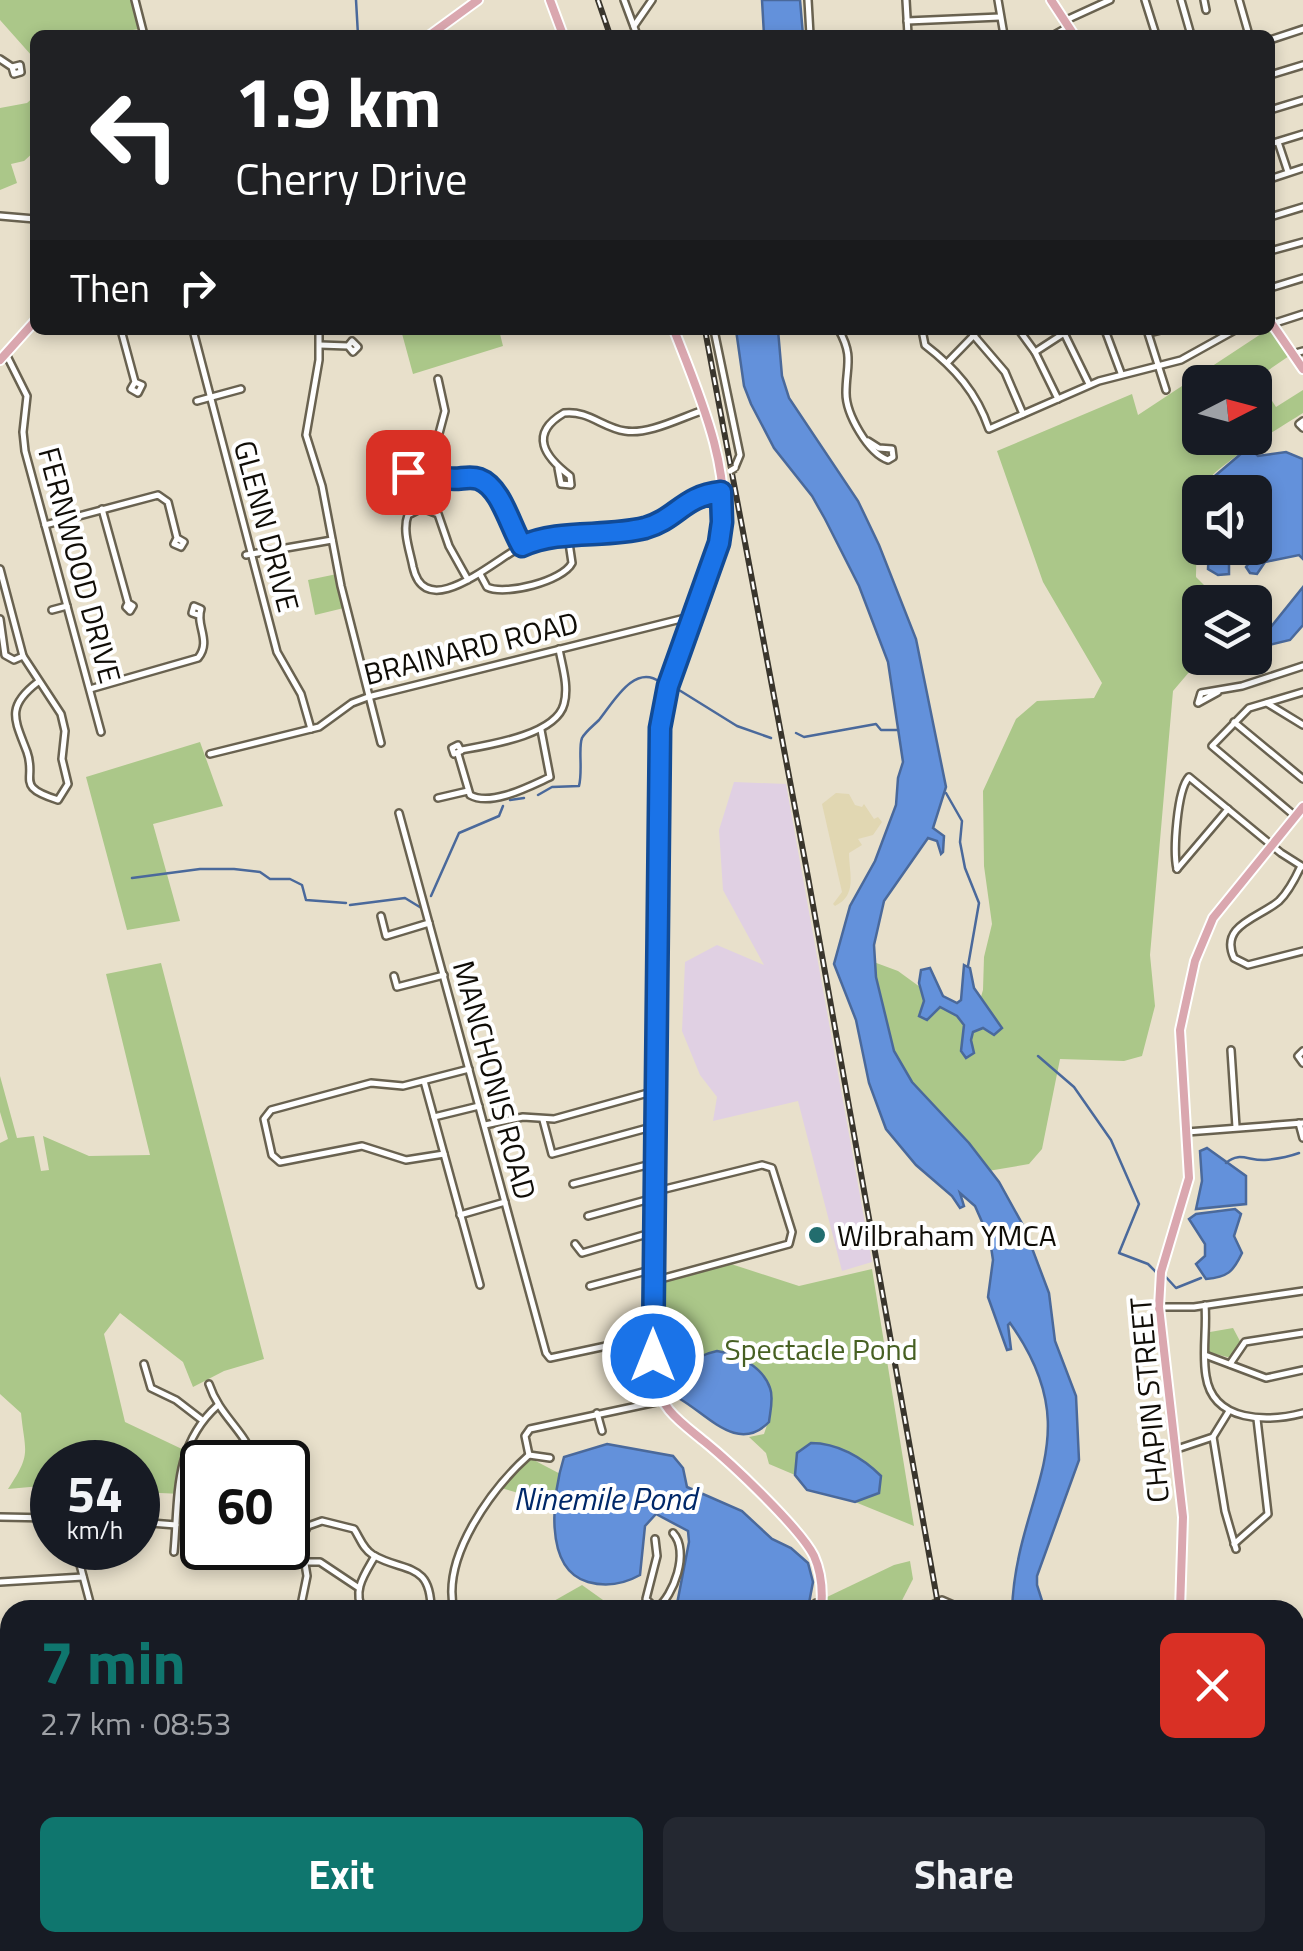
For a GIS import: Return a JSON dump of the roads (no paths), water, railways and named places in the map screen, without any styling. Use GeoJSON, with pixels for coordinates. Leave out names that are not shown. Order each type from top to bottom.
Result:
{"type":"FeatureCollection","features":[{"type":"Feature","properties":{"kind":"main road"},"geometry":{"type":"LineString","coordinates":[[437,30],[478,0]]}},
{"type":"Feature","properties":{"kind":"main road"},"geometry":{"type":"LineString","coordinates":[[550,0],[561,30]]}},
{"type":"Feature","properties":{"kind":"main road"},"geometry":{"type":"LineString","coordinates":[[1051,0],[1069,28]]}},
{"type":"Feature","properties":{"kind":"main road"},"geometry":{"type":"LineString","coordinates":[[3,357],[30,327]]}},
{"type":"Feature","properties":{"kind":"main road"},"geometry":{"type":"LineString","coordinates":[[1275,329],[1303,370]]}},
{"type":"Feature","properties":{"kind":"main road"},"geometry":{"type":"LineString","coordinates":[[676,335],[704,410],[719,475],[722,522],[719,543],[668,686],[660,728],[654,1376],[661,1400],[673,1416],[722,1457],[806,1543],[821,1578],[819,1600]]}},
{"type":"Feature","properties":{"kind":"main road","name":"CHAPIN STREET"},"geometry":{"type":"LineString","coordinates":[[1180,1600],[1183,1517],[1159,1307],[1161,1274],[1188,1185],[1180,1030],[1195,961],[1221,906],[1303,808]]}},
{"type":"Feature","properties":{"kind":"street"},"geometry":{"type":"LineString","coordinates":[[135,0],[143,30]]}},
{"type":"Feature","properties":{"kind":"street"},"geometry":{"type":"LineString","coordinates":[[624,0],[635,30]]}},
{"type":"Feature","properties":{"kind":"street"},"geometry":{"type":"LineString","coordinates":[[634,26],[652,0]]}},
{"type":"Feature","properties":{"kind":"street"},"geometry":{"type":"LineString","coordinates":[[808,0],[810,30]]}},
{"type":"Feature","properties":{"kind":"street"},"geometry":{"type":"LineString","coordinates":[[906,0],[908,30]]}},
{"type":"Feature","properties":{"kind":"street"},"geometry":{"type":"LineString","coordinates":[[998,0],[1003,30]]}},
{"type":"Feature","properties":{"kind":"street"},"geometry":{"type":"LineString","coordinates":[[1069,28],[1110,0]]}},
{"type":"Feature","properties":{"kind":"street"},"geometry":{"type":"LineString","coordinates":[[1145,0],[1154,30]]}},
{"type":"Feature","properties":{"kind":"street"},"geometry":{"type":"LineString","coordinates":[[1180,0],[1190,30]]}},
{"type":"Feature","properties":{"kind":"street"},"geometry":{"type":"LineString","coordinates":[[1204,0],[1206,10]]}},
{"type":"Feature","properties":{"kind":"street"},"geometry":{"type":"LineString","coordinates":[[1239,0],[1247,30]]}},
{"type":"Feature","properties":{"kind":"street"},"geometry":{"type":"LineString","coordinates":[[907,21],[1000,17]]}},
{"type":"Feature","properties":{"kind":"street"},"geometry":{"type":"LineString","coordinates":[[1275,38],[1303,30]]}},
{"type":"Feature","properties":{"kind":"street"},"geometry":{"type":"LineString","coordinates":[[0,58],[12,67]]}},
{"type":"Feature","properties":{"kind":"street"},"geometry":{"type":"LineString","coordinates":[[1275,74],[1303,65]]}},
{"type":"Feature","properties":{"kind":"street"},"geometry":{"type":"LineString","coordinates":[[1275,108],[1303,100]]}},
{"type":"Feature","properties":{"kind":"street"},"geometry":{"type":"LineString","coordinates":[[1275,143],[1303,134]]}},
{"type":"Feature","properties":{"kind":"street"},"geometry":{"type":"LineString","coordinates":[[1278,142],[1288,172]]}},
{"type":"Feature","properties":{"kind":"street"},"geometry":{"type":"LineString","coordinates":[[1275,177],[1303,168]]}},
{"type":"Feature","properties":{"kind":"street"},"geometry":{"type":"LineString","coordinates":[[1275,215],[1303,207]]}},
{"type":"Feature","properties":{"kind":"street"},"geometry":{"type":"LineString","coordinates":[[0,216],[30,219]]}},
{"type":"Feature","properties":{"kind":"street"},"geometry":{"type":"LineString","coordinates":[[1275,250],[1303,242]]}},
{"type":"Feature","properties":{"kind":"street"},"geometry":{"type":"LineString","coordinates":[[1275,286],[1303,278]]}},
{"type":"Feature","properties":{"kind":"street"},"geometry":{"type":"LineString","coordinates":[[1275,322],[1303,314]]}},
{"type":"Feature","properties":{"kind":"street"},"geometry":{"type":"LineString","coordinates":[[122,335],[135,382]]}},
{"type":"Feature","properties":{"kind":"street","name":"GLENN DRIVE"},"geometry":{"type":"LineString","coordinates":[[194,335],[248,555],[277,652],[301,694],[311,729]]}},
{"type":"Feature","properties":{"kind":"street"},"geometry":{"type":"LineString","coordinates":[[319,335],[306,430],[381,743]]}},
{"type":"Feature","properties":{"kind":"street"},"geometry":{"type":"LineString","coordinates":[[715,335],[740,452],[740,462],[719,475]]}},
{"type":"Feature","properties":{"kind":"street"},"geometry":{"type":"LineString","coordinates":[[841,335],[850,362],[847,401],[868,442],[882,459],[893,456],[890,448],[868,442]]}},
{"type":"Feature","properties":{"kind":"street"},"geometry":{"type":"LineString","coordinates":[[922,335],[923,343],[947,362],[974,395],[989,429],[1090,385],[1198,353],[1226,335]]}},
{"type":"Feature","properties":{"kind":"street"},"geometry":{"type":"LineString","coordinates":[[947,362],[971,335]]}},
{"type":"Feature","properties":{"kind":"street"},"geometry":{"type":"LineString","coordinates":[[976,335],[1009,379],[1024,415]]}},
{"type":"Feature","properties":{"kind":"street"},"geometry":{"type":"LineString","coordinates":[[1023,335],[1058,399]]}},
{"type":"Feature","properties":{"kind":"street"},"geometry":{"type":"LineString","coordinates":[[1035,352],[1062,335]]}},
{"type":"Feature","properties":{"kind":"street"},"geometry":{"type":"LineString","coordinates":[[1068,335],[1090,385]]}},
{"type":"Feature","properties":{"kind":"street"},"geometry":{"type":"LineString","coordinates":[[1107,335],[1121,374]]}},
{"type":"Feature","properties":{"kind":"street"},"geometry":{"type":"LineString","coordinates":[[1149,335],[1166,390]]}},
{"type":"Feature","properties":{"kind":"street"},"geometry":{"type":"LineString","coordinates":[[320,346],[348,346]]}},
{"type":"Feature","properties":{"kind":"street"},"geometry":{"type":"LineString","coordinates":[[1292,354],[1303,350]]}},
{"type":"Feature","properties":{"kind":"street","name":"FERNWOOD DRIVE"},"geometry":{"type":"LineString","coordinates":[[3,357],[27,396],[23,445],[102,732]]}},
{"type":"Feature","properties":{"kind":"street"},"geometry":{"type":"LineString","coordinates":[[430,471],[445,411],[438,379]]}},
{"type":"Feature","properties":{"kind":"street"},"geometry":{"type":"LineString","coordinates":[[197,401],[241,389]]}},
{"type":"Feature","properties":{"kind":"street"},"geometry":{"type":"LineString","coordinates":[[558,468],[546,454],[544,438],[560,414],[578,412],[612,428],[634,432],[704,410]]}},
{"type":"Feature","properties":{"kind":"street"},"geometry":{"type":"LineString","coordinates":[[412,511],[397,482],[416,469],[453,480],[476,478],[490,484],[498,494],[522,546]]}},
{"type":"Feature","properties":{"kind":"street"},"geometry":{"type":"LineString","coordinates":[[412,511],[404,526],[415,574],[420,583],[436,591],[480,574],[522,546],[651,526],[694,497],[721,492]]}},
{"type":"Feature","properties":{"kind":"street"},"geometry":{"type":"LineString","coordinates":[[45,526],[149,496],[162,496],[168,502],[178,538]]}},
{"type":"Feature","properties":{"kind":"street"},"geometry":{"type":"LineString","coordinates":[[412,511],[428,508],[440,518],[449,546],[468,580]]}},
{"type":"Feature","properties":{"kind":"street"},"geometry":{"type":"LineString","coordinates":[[102,509],[128,604]]}},
{"type":"Feature","properties":{"kind":"street"},"geometry":{"type":"LineString","coordinates":[[480,574],[486,586],[496,591],[524,588],[564,574],[572,562],[568,536]]}},
{"type":"Feature","properties":{"kind":"street"},"geometry":{"type":"LineString","coordinates":[[248,555],[332,540]]}},
{"type":"Feature","properties":{"kind":"street"},"geometry":{"type":"LineString","coordinates":[[0,568],[23,656],[64,722],[62,759],[68,784],[58,800],[30,783],[28,757],[15,721],[19,698],[38,682]]}},
{"type":"Feature","properties":{"kind":"street"},"geometry":{"type":"LineString","coordinates":[[52,610],[67,606]]}},
{"type":"Feature","properties":{"kind":"street"},"geometry":{"type":"LineString","coordinates":[[90,688],[198,658],[205,644],[198,615]]}},
{"type":"Feature","properties":{"kind":"street","name":"BRAINARD ROAD"},"geometry":{"type":"LineString","coordinates":[[210,754],[311,729],[368,697],[693,616]]}},
{"type":"Feature","properties":{"kind":"street"},"geometry":{"type":"LineString","coordinates":[[0,619],[5,654],[14,660],[23,656]]}},
{"type":"Feature","properties":{"kind":"street"},"geometry":{"type":"LineString","coordinates":[[541,730],[550,771],[548,779],[487,800],[474,798],[468,792],[460,752],[541,730],[555,720],[564,704],[566,688],[559,648]]}},
{"type":"Feature","properties":{"kind":"street"},"geometry":{"type":"LineString","coordinates":[[1218,692],[1303,666]]}},
{"type":"Feature","properties":{"kind":"street"},"geometry":{"type":"LineString","coordinates":[[1295,816],[1212,746],[1249,708],[1303,692]]}},
{"type":"Feature","properties":{"kind":"street"},"geometry":{"type":"LineString","coordinates":[[1267,703],[1303,725]]}},
{"type":"Feature","properties":{"kind":"street"},"geometry":{"type":"LineString","coordinates":[[1234,722],[1303,779]]}},
{"type":"Feature","properties":{"kind":"street"},"geometry":{"type":"LineString","coordinates":[[1228,809],[1177,870],[1180,794],[1190,777],[1302,866],[1282,898],[1234,930],[1230,941],[1234,958],[1248,965],[1303,951]]}},
{"type":"Feature","properties":{"kind":"street"},"geometry":{"type":"LineString","coordinates":[[438,798],[468,792]]}},
{"type":"Feature","properties":{"kind":"street","name":"MANCHONIS ROAD"},"geometry":{"type":"LineString","coordinates":[[399,813],[545,1349],[550,1358],[653,1336]]}},
{"type":"Feature","properties":{"kind":"street"},"geometry":{"type":"LineString","coordinates":[[380,916],[386,936],[429,923]]}},
{"type":"Feature","properties":{"kind":"street"},"geometry":{"type":"LineString","coordinates":[[394,976],[397,987],[444,975]]}},
{"type":"Feature","properties":{"kind":"street"},"geometry":{"type":"LineString","coordinates":[[1231,1050],[1236,1127]]}},
{"type":"Feature","properties":{"kind":"street"},"geometry":{"type":"LineString","coordinates":[[1303,1051],[1298,1056],[1303,1063]]}},
{"type":"Feature","properties":{"kind":"street"},"geometry":{"type":"LineString","coordinates":[[444,1154],[406,1160],[362,1146],[282,1162],[272,1155],[264,1128],[265,1116],[274,1109],[373,1082],[400,1086],[469,1068]]}},
{"type":"Feature","properties":{"kind":"street"},"geometry":{"type":"LineString","coordinates":[[424,1081],[480,1285]]}},
{"type":"Feature","properties":{"kind":"street"},"geometry":{"type":"LineString","coordinates":[[484,1125],[523,1116],[543,1120],[656,1092]]}},
{"type":"Feature","properties":{"kind":"street"},"geometry":{"type":"LineString","coordinates":[[434,1117],[480,1106]]}},
{"type":"Feature","properties":{"kind":"street"},"geometry":{"type":"LineString","coordinates":[[543,1120],[552,1154],[655,1126]]}},
{"type":"Feature","properties":{"kind":"street"},"geometry":{"type":"LineString","coordinates":[[1187,1132],[1301,1123],[1303,1138]]}},
{"type":"Feature","properties":{"kind":"street"},"geometry":{"type":"LineString","coordinates":[[573,1184],[654,1163]]}},
{"type":"Feature","properties":{"kind":"street"},"geometry":{"type":"LineString","coordinates":[[588,1216],[654,1196],[662,1190],[760,1165],[770,1166],[793,1238],[784,1246],[654,1280]]}},
{"type":"Feature","properties":{"kind":"street"},"geometry":{"type":"LineString","coordinates":[[460,1214],[505,1202]]}},
{"type":"Feature","properties":{"kind":"street"},"geometry":{"type":"LineString","coordinates":[[575,1244],[582,1253],[654,1232]]}},
{"type":"Feature","properties":{"kind":"street"},"geometry":{"type":"LineString","coordinates":[[590,1286],[654,1269]]}},
{"type":"Feature","properties":{"kind":"street"},"geometry":{"type":"LineString","coordinates":[[1159,1307],[1303,1292]]}},
{"type":"Feature","properties":{"kind":"street"},"geometry":{"type":"LineString","coordinates":[[1204,1305],[1205,1374],[1210,1391],[1230,1410],[1257,1419],[1303,1413]]}},
{"type":"Feature","properties":{"kind":"street"},"geometry":{"type":"LineString","coordinates":[[1230,1364],[1245,1342],[1303,1333]]}},
{"type":"Feature","properties":{"kind":"street"},"geometry":{"type":"LineString","coordinates":[[1205,1355],[1266,1378],[1303,1370]]}},
{"type":"Feature","properties":{"kind":"street"},"geometry":{"type":"LineString","coordinates":[[144,1364],[151,1388],[176,1400],[203,1421]]}},
{"type":"Feature","properties":{"kind":"street"},"geometry":{"type":"LineString","coordinates":[[209,1384],[218,1406],[245,1440]]}},
{"type":"Feature","properties":{"kind":"street"},"geometry":{"type":"LineString","coordinates":[[530,1456],[526,1432],[661,1400]]}},
{"type":"Feature","properties":{"kind":"street"},"geometry":{"type":"LineString","coordinates":[[174,1552],[181,1462],[203,1421],[218,1406]]}},
{"type":"Feature","properties":{"kind":"street"},"geometry":{"type":"LineString","coordinates":[[1174,1450],[1213,1437],[1230,1410]]}},
{"type":"Feature","properties":{"kind":"street"},"geometry":{"type":"LineString","coordinates":[[598,1413],[602,1431]]}},
{"type":"Feature","properties":{"kind":"street"},"geometry":{"type":"LineString","coordinates":[[1213,1437],[1235,1546],[1268,1514],[1257,1419]]}},
{"type":"Feature","properties":{"kind":"street"},"geometry":{"type":"LineString","coordinates":[[530,1456],[550,1458]]}},
{"type":"Feature","properties":{"kind":"street"},"geometry":{"type":"LineString","coordinates":[[453,1600],[463,1543],[485,1503],[530,1456]]}},
{"type":"Feature","properties":{"kind":"street"},"geometry":{"type":"LineString","coordinates":[[0,1518],[30,1518]]}},
{"type":"Feature","properties":{"kind":"street"},"geometry":{"type":"LineString","coordinates":[[310,1525],[318,1522],[354,1529],[363,1546],[375,1556],[421,1574],[430,1600]]}},
{"type":"Feature","properties":{"kind":"street"},"geometry":{"type":"LineString","coordinates":[[160,1524],[176,1525]]}},
{"type":"Feature","properties":{"kind":"street"},"geometry":{"type":"LineString","coordinates":[[666,1600],[672,1594],[681,1552],[679,1538],[673,1533]]}},
{"type":"Feature","properties":{"kind":"street"},"geometry":{"type":"LineString","coordinates":[[648,1600],[657,1556],[655,1539]]}},
{"type":"Feature","properties":{"kind":"street"},"geometry":{"type":"LineString","coordinates":[[358,1600],[359,1588],[375,1556]]}},
{"type":"Feature","properties":{"kind":"street"},"geometry":{"type":"LineString","coordinates":[[310,1562],[320,1562],[359,1588]]}},
{"type":"Feature","properties":{"kind":"street"},"geometry":{"type":"LineString","coordinates":[[81,1570],[89,1600]]}},
{"type":"Feature","properties":{"kind":"street"},"geometry":{"type":"LineString","coordinates":[[302,1600],[306,1570]]}},
{"type":"Feature","properties":{"kind":"street"},"geometry":{"type":"LineString","coordinates":[[0,1582],[83,1577]]}},
{"type":"Feature","properties":{"kind":"water"},"geometry":{"type":"Polygon","coordinates":[[[762,0],[800,0],[803,30],[764,30],[762,0]]]}},
{"type":"Feature","properties":{"kind":"water"},"geometry":{"type":"Polygon","coordinates":[[[737,335],[778,335],[782,376],[789,398],[858,501],[916,639],[946,787],[933,828],[944,836],[943,852],[937,841],[928,838],[884,901],[874,945],[876,977],[894,1051],[912,1082],[999,1182],[1024,1227],[1049,1293],[1055,1341],[1076,1396],[1079,1460],[1037,1576],[1042,1600],[1013,1600],[1016,1569],[1048,1433],[1045,1400],[1034,1364],[1010,1323],[1011,1349],[1007,1350],[988,1297],[993,1260],[990,1240],[975,1206],[960,1193],[964,1206],[960,1208],[886,1129],[869,1083],[856,1020],[834,964],[850,906],[875,861],[896,805],[903,762],[888,662],[859,586],[825,519],[774,448],[744,386],[737,335]]]}},
{"type":"Feature","properties":{"kind":"water"},"geometry":{"type":"Polygon","coordinates":[[[1286,452],[1303,459],[1303,559],[1299,555],[1272,561],[1272,475],[1216,475],[1240,455],[1286,452]]]}},
{"type":"Feature","properties":{"kind":"water"},"geometry":{"type":"Polygon","coordinates":[[[1208,565],[1229,565],[1229,574],[1218,575],[1208,565]]]}},
{"type":"Feature","properties":{"kind":"water"},"geometry":{"type":"Polygon","coordinates":[[[1248,565],[1263,565],[1257,574],[1248,565]]]}},
{"type":"Feature","properties":{"kind":"water"},"geometry":{"type":"Polygon","coordinates":[[[1303,587],[1303,625],[1290,640],[1272,644],[1272,626],[1303,587]]]}},
{"type":"Feature","properties":{"kind":"water"},"geometry":{"type":"Polygon","coordinates":[[[964,965],[970,968],[974,988],[1002,1028],[994,1035],[983,1028],[973,1032],[974,1053],[966,1058],[961,1051],[964,1025],[957,1016],[940,1007],[927,1020],[919,1016],[924,1001],[919,983],[921,970],[930,968],[943,996],[957,1003],[961,1000],[964,965]]]}},
{"type":"Feature","properties":{"kind":"water"},"geometry":{"type":"Polygon","coordinates":[[[1207,1148],[1246,1176],[1246,1204],[1196,1209],[1202,1181],[1200,1151],[1207,1148]]]}},
{"type":"Feature","properties":{"kind":"water"},"geometry":{"type":"Polygon","coordinates":[[[1235,1209],[1241,1214],[1234,1236],[1242,1253],[1229,1272],[1206,1279],[1196,1264],[1205,1256],[1205,1244],[1189,1219],[1196,1214],[1235,1209]]]}},
{"type":"Feature","properties":{"kind":"water","name":"Spectacle Pond"},"geometry":{"type":"Polygon","coordinates":[[[717,1351],[749,1363],[767,1381],[772,1396],[769,1422],[757,1431],[746,1434],[723,1429],[680,1399],[679,1381],[687,1367],[717,1351]]]}},
{"type":"Feature","properties":{"kind":"water"},"geometry":{"type":"Polygon","coordinates":[[[811,1443],[840,1448],[866,1463],[881,1476],[879,1493],[855,1502],[807,1490],[795,1475],[797,1453],[811,1443]]]}},
{"type":"Feature","properties":{"kind":"water","name":"Ninemile Pond"},"geometry":{"type":"Polygon","coordinates":[[[607,1444],[673,1456],[683,1468],[687,1487],[742,1511],[772,1539],[791,1548],[808,1563],[813,1582],[810,1600],[678,1600],[688,1531],[656,1514],[645,1526],[640,1575],[608,1584],[588,1582],[573,1574],[563,1562],[555,1528],[564,1457],[607,1444]]]}},
{"type":"Feature","properties":{"kind":"waterway"},"geometry":{"type":"LineString","coordinates":[[356,0],[358,30]]}},
{"type":"Feature","properties":{"kind":"waterway"},"geometry":{"type":"LineString","coordinates":[[538,795],[552,787],[579,786],[584,735],[633,681],[650,677],[660,682]]}},
{"type":"Feature","properties":{"kind":"waterway"},"geometry":{"type":"LineString","coordinates":[[679,690],[737,726],[771,738]]}},
{"type":"Feature","properties":{"kind":"waterway"},"geometry":{"type":"LineString","coordinates":[[796,733],[804,737],[876,724],[881,730],[898,730]]}},
{"type":"Feature","properties":{"kind":"waterway"},"geometry":{"type":"LineString","coordinates":[[946,793],[962,821],[960,842],[965,868],[979,903],[968,966]]}},
{"type":"Feature","properties":{"kind":"waterway"},"geometry":{"type":"LineString","coordinates":[[510,800],[524,798]]}},
{"type":"Feature","properties":{"kind":"waterway"},"geometry":{"type":"LineString","coordinates":[[431,896],[459,833],[499,816],[503,806]]}},
{"type":"Feature","properties":{"kind":"waterway"},"geometry":{"type":"LineString","coordinates":[[132,878],[200,869],[260,872],[270,879],[290,879],[302,885],[306,900],[346,903]]}},
{"type":"Feature","properties":{"kind":"waterway"},"geometry":{"type":"LineString","coordinates":[[350,905],[405,898],[423,909]]}},
{"type":"Feature","properties":{"kind":"waterway"},"geometry":{"type":"LineString","coordinates":[[1038,1056],[1074,1087],[1111,1140],[1139,1204],[1119,1253],[1148,1264],[1157,1273]]}},
{"type":"Feature","properties":{"kind":"waterway"},"geometry":{"type":"LineString","coordinates":[[1226,1163],[1235,1158],[1265,1160],[1299,1153]]}},
{"type":"Feature","properties":{"kind":"waterway"},"geometry":{"type":"LineString","coordinates":[[1165,1276],[1176,1288],[1201,1278]]}},
{"type":"Feature","properties":{"kind":"railway"},"geometry":{"type":"LineString","coordinates":[[598,0],[608,30]]}},
{"type":"Feature","properties":{"kind":"railway"},"geometry":{"type":"LineString","coordinates":[[706,335],[937,1600]]}},
{"type":"Feature","properties":{"kind":"place","name":"Wilbraham YMCA"},"geometry":{"type":"Point","coordinates":[817,1235]}}]}
